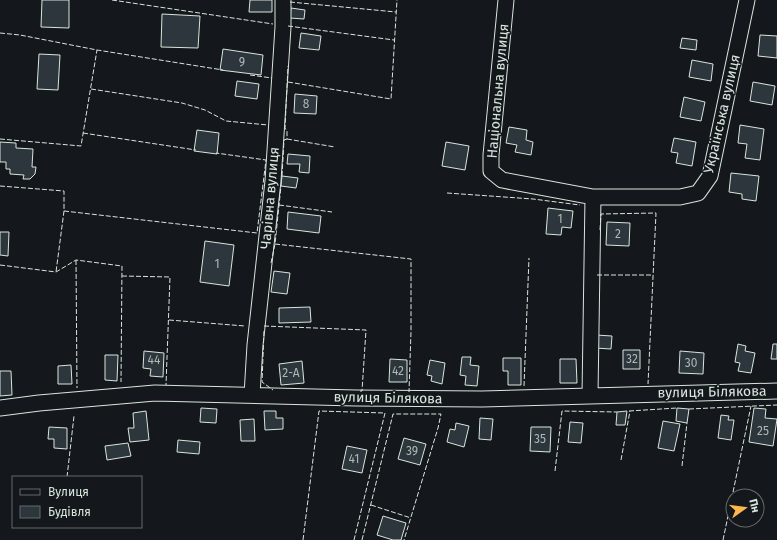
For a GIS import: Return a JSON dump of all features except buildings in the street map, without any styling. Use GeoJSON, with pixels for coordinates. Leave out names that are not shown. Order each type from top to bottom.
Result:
{"type":"FeatureCollection","features":[{"type":"Feature","properties":{"kind":"street","name":"Чарівна вулиця"},"geometry":{"type":"LineString","coordinates":[[252,395],[255,345],[273,181],[283,27],[283,0]]}},
{"type":"Feature","properties":{"kind":"street","name":"Національна вулиця"},"geometry":{"type":"LineString","coordinates":[[506,0],[491,155],[491,171],[502,180],[593,197]]}},
{"type":"Feature","properties":{"kind":"street","name":"Українська вулиця"},"geometry":{"type":"LineString","coordinates":[[593,197],[680,197],[698,193],[710,176],[747,0]]}},
{"type":"Feature","properties":{"kind":"street"},"geometry":{"type":"LineString","coordinates":[[590,395],[593,197]]}},
{"type":"Feature","properties":{"kind":"street","name":"вулиця Білякова"},"geometry":{"type":"LineString","coordinates":[[0,408],[39,403],[155,393],[356,398],[482,399],[777,391]]}},
{"type":"Feature","properties":{"kind":"fence"},"geometry":{"type":"LineString","coordinates":[[112,0],[273,24]]}},
{"type":"Feature","properties":{"kind":"fence"},"geometry":{"type":"LineString","coordinates":[[288,82],[391,99],[397,0]]}},
{"type":"Feature","properties":{"kind":"fence"},"geometry":{"type":"LineString","coordinates":[[290,2],[396,12]]}},
{"type":"Feature","properties":{"kind":"fence"},"geometry":{"type":"LineString","coordinates":[[288,26],[394,40]]}},
{"type":"Feature","properties":{"kind":"fence"},"geometry":{"type":"LineString","coordinates":[[0,33],[20,35],[97,50],[223,70]]}},
{"type":"Feature","properties":{"kind":"fence"},"geometry":{"type":"LineString","coordinates":[[0,139],[81,146],[97,50]]}},
{"type":"Feature","properties":{"kind":"fence"},"geometry":{"type":"LineString","coordinates":[[282,176],[284,140],[287,139],[287,131],[285,128],[288,66]]}},
{"type":"Feature","properties":{"kind":"fence"},"geometry":{"type":"LineString","coordinates":[[250,75],[272,78]]}},
{"type":"Feature","properties":{"kind":"fence"},"geometry":{"type":"LineString","coordinates":[[91,89],[182,103],[205,110],[226,121],[268,125]]}},
{"type":"Feature","properties":{"kind":"fence"},"geometry":{"type":"LineString","coordinates":[[83,133],[196,150]]}},
{"type":"Feature","properties":{"kind":"fence"},"geometry":{"type":"LineString","coordinates":[[287,139],[335,147]]}},
{"type":"Feature","properties":{"kind":"fence"},"geometry":{"type":"LineString","coordinates":[[64,211],[257,233],[266,160],[216,153]]}},
{"type":"Feature","properties":{"kind":"fence"},"geometry":{"type":"LineString","coordinates":[[0,186],[64,191],[64,211],[56,272]]}},
{"type":"Feature","properties":{"kind":"fence"},"geometry":{"type":"LineString","coordinates":[[271,263],[275,244],[281,186]]}},
{"type":"Feature","properties":{"kind":"fence"},"geometry":{"type":"LineString","coordinates":[[447,193],[533,199],[580,205]]}},
{"type":"Feature","properties":{"kind":"fence"},"geometry":{"type":"LineString","coordinates":[[279,205],[332,212]]}},
{"type":"Feature","properties":{"kind":"fence"},"geometry":{"type":"LineString","coordinates":[[600,230],[601,214],[656,213],[648,384]]}},
{"type":"Feature","properties":{"kind":"fence"},"geometry":{"type":"LineString","coordinates":[[275,244],[411,259],[409,392]]}},
{"type":"Feature","properties":{"kind":"fence"},"geometry":{"type":"LineString","coordinates":[[524,386],[529,258]]}},
{"type":"Feature","properties":{"kind":"fence"},"geometry":{"type":"LineString","coordinates":[[76,260],[77,388]]}},
{"type":"Feature","properties":{"kind":"fence"},"geometry":{"type":"LineString","coordinates":[[0,265],[56,272],[76,260],[122,266],[121,382]]}},
{"type":"Feature","properties":{"kind":"fence"},"geometry":{"type":"LineString","coordinates":[[597,275],[653,275]]}},
{"type":"Feature","properties":{"kind":"fence"},"geometry":{"type":"LineString","coordinates":[[122,276],[170,277],[166,385]]}},
{"type":"Feature","properties":{"kind":"fence"},"geometry":{"type":"LineString","coordinates":[[169,320],[245,326]]}},
{"type":"Feature","properties":{"kind":"fence"},"geometry":{"type":"LineString","coordinates":[[264,326],[366,330],[362,391],[360,391]]}},
{"type":"Feature","properties":{"kind":"fence"},"geometry":{"type":"LineString","coordinates":[[264,331],[262,382],[273,390]]}},
{"type":"Feature","properties":{"kind":"fence"},"geometry":{"type":"LineString","coordinates":[[689,409],[777,405]]}},
{"type":"Feature","properties":{"kind":"fence"},"geometry":{"type":"LineString","coordinates":[[723,540],[751,406]]}},
{"type":"Feature","properties":{"kind":"fence"},"geometry":{"type":"LineString","coordinates":[[629,411],[677,408]]}},
{"type":"Feature","properties":{"kind":"fence"},"geometry":{"type":"LineString","coordinates":[[303,540],[319,411],[385,413],[354,540]]}},
{"type":"Feature","properties":{"kind":"fence"},"geometry":{"type":"LineString","coordinates":[[555,471],[562,411],[617,412]]}},
{"type":"Feature","properties":{"kind":"fence"},"geometry":{"type":"LineString","coordinates":[[621,460],[630,411]]}},
{"type":"Feature","properties":{"kind":"fence"},"geometry":{"type":"LineString","coordinates":[[362,540],[393,414],[441,414],[404,540]]}},
{"type":"Feature","properties":{"kind":"fence"},"geometry":{"type":"LineString","coordinates":[[67,476],[74,416]]}},
{"type":"Feature","properties":{"kind":"fence"},"geometry":{"type":"LineString","coordinates":[[682,466],[687,423]]}},
{"type":"Feature","properties":{"kind":"fence"},"geometry":{"type":"LineString","coordinates":[[371,505],[411,518]]}}]}
